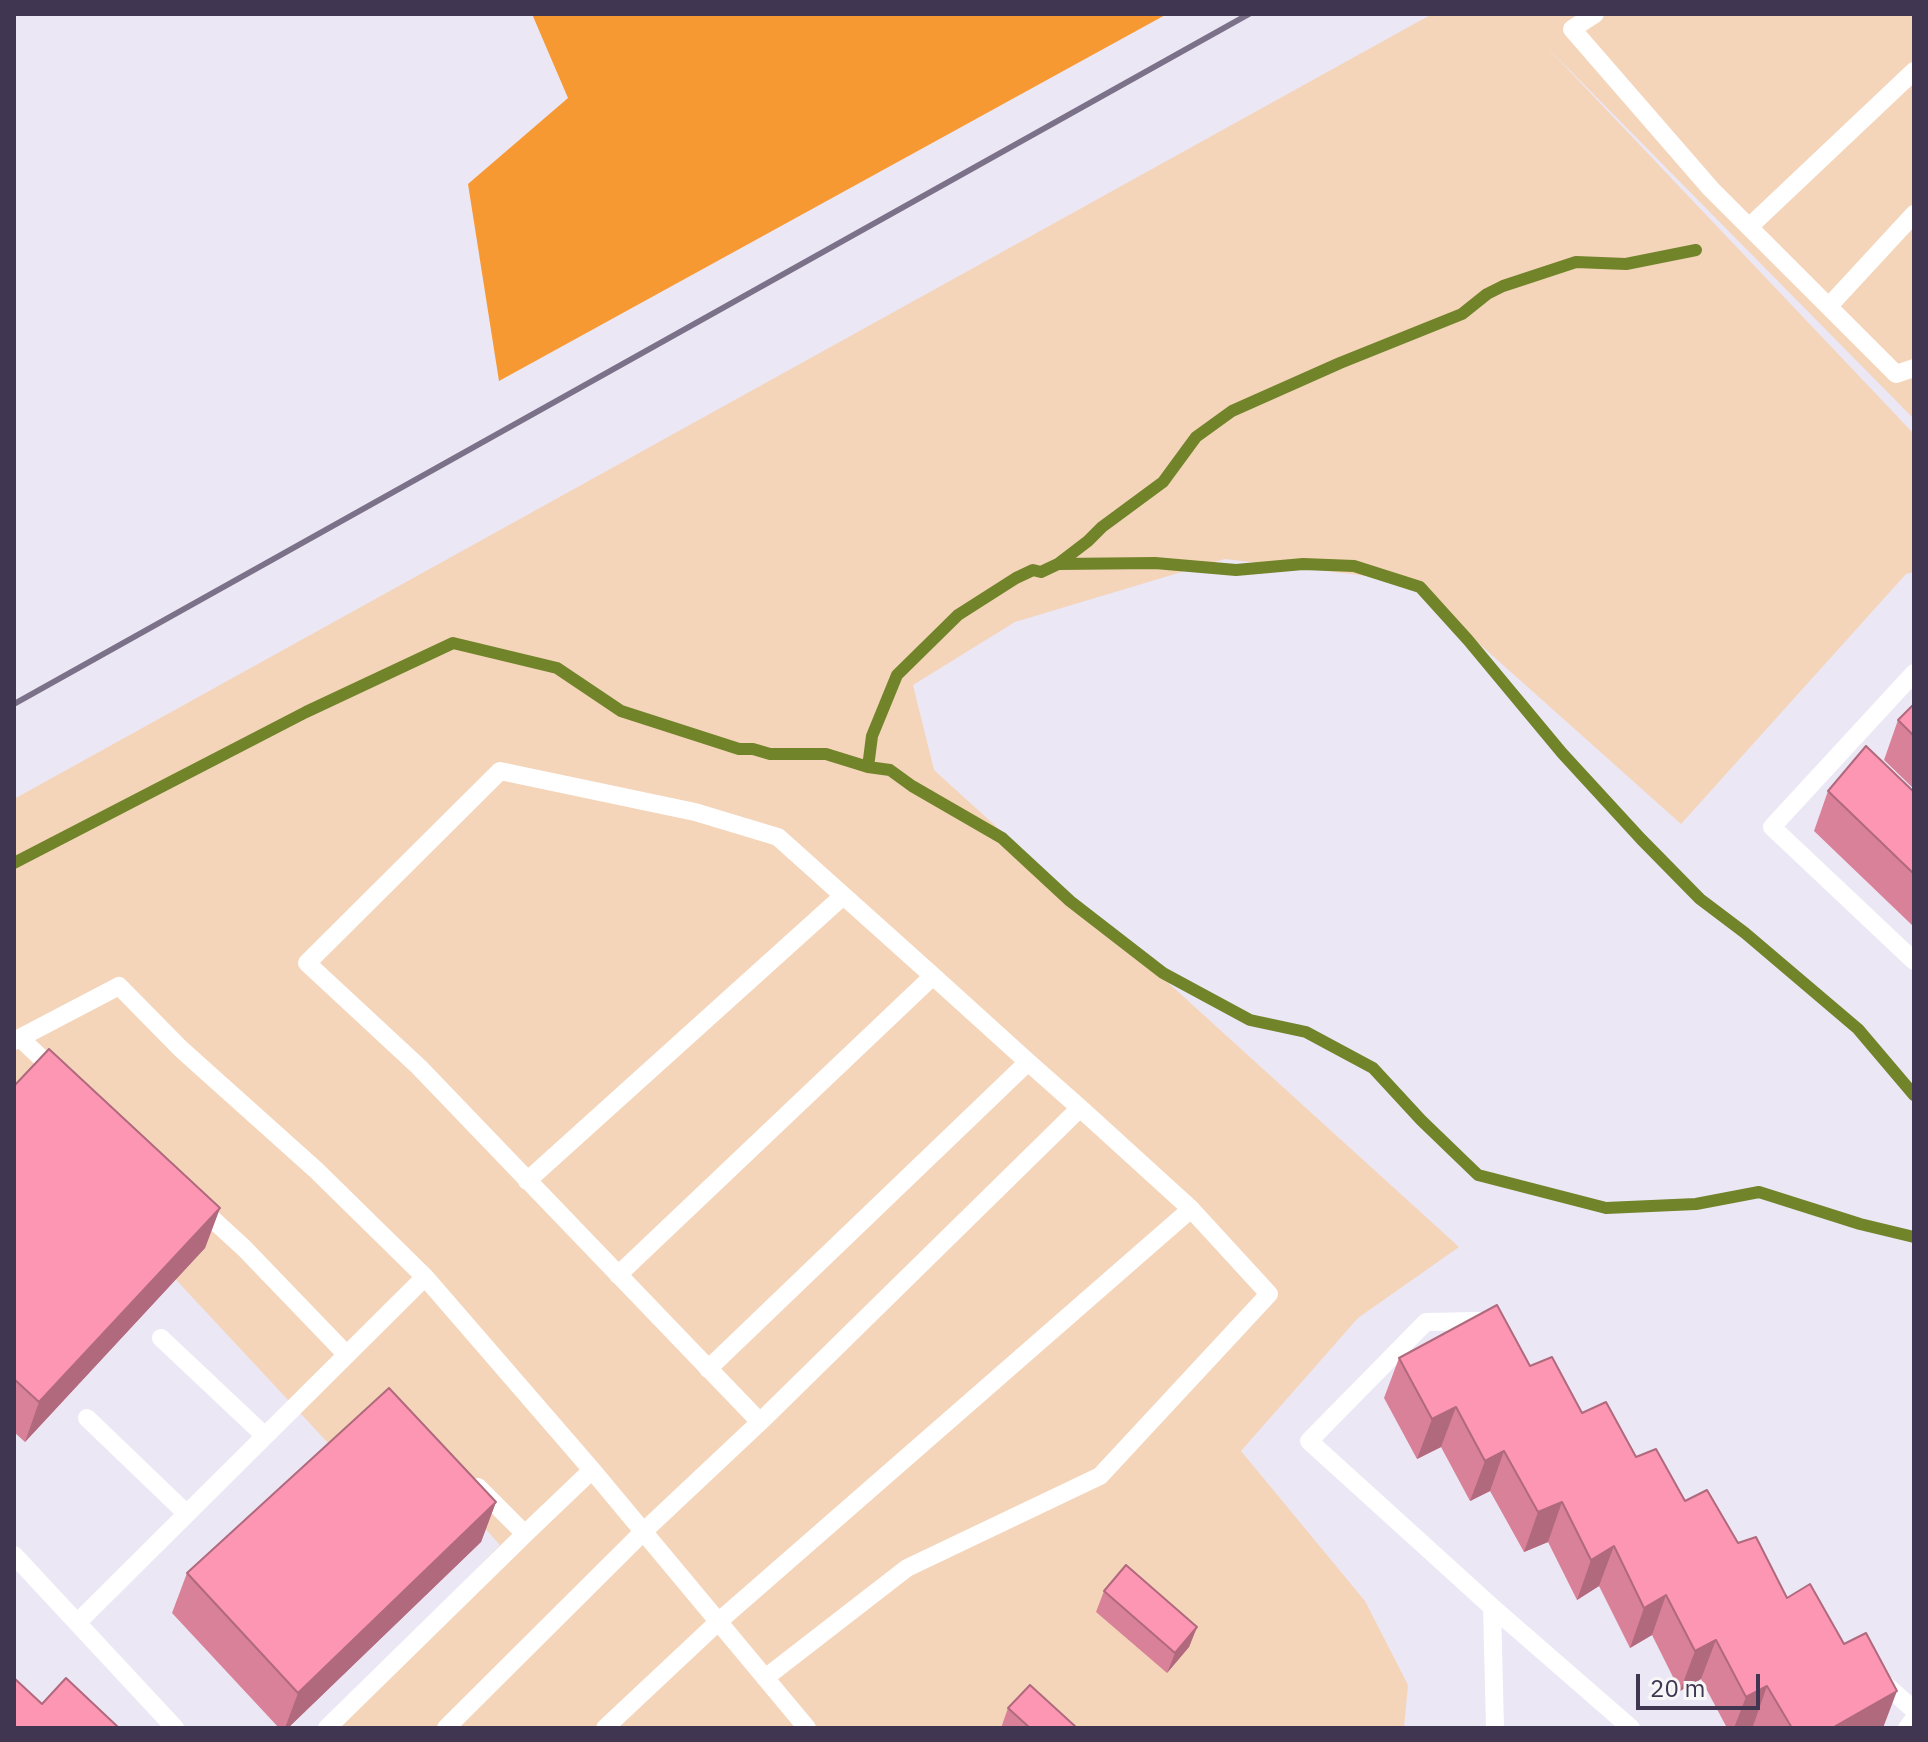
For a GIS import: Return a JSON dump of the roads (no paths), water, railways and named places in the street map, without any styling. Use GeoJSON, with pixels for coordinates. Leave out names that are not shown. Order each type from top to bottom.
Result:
{"type":"FeatureCollection","features":[{"type":"Feature","properties":{"kind":"lane"},"geometry":{"type":"LineString","coordinates":[[1595,14],[1572,29],[1711,189],[1896,374],[1914,368]]}},
{"type":"Feature","properties":{"kind":"lane"},"geometry":{"type":"LineString","coordinates":[[1749,227],[1914,71]]}},
{"type":"Feature","properties":{"kind":"lane"},"geometry":{"type":"LineString","coordinates":[[1829,306],[1914,214]]}},
{"type":"Feature","properties":{"kind":"lane"},"geometry":{"type":"LineString","coordinates":[[1914,673],[1847,756],[1772,827],[1914,961]]}},
{"type":"Feature","properties":{"kind":"lane"},"geometry":{"type":"LineString","coordinates":[[760,1422],[419,1067],[307,963],[500,771],[695,812],[778,837],[1191,1209],[1269,1294],[1100,1476],[907,1568],[765,1678]]}},
{"type":"Feature","properties":{"kind":"lane"},"geometry":{"type":"LineString","coordinates":[[527,1181],[843,896]]}},
{"type":"Feature","properties":{"kind":"lane"},"geometry":{"type":"LineString","coordinates":[[618,1275],[933,976]]}},
{"type":"Feature","properties":{"kind":"lane"},"geometry":{"type":"LineString","coordinates":[[75,1091],[17,1040],[119,986],[181,1049],[316,1170],[425,1277],[592,1470],[807,1728]]}},
{"type":"Feature","properties":{"kind":"lane"},"geometry":{"type":"LineString","coordinates":[[708,1369],[1028,1062]]}},
{"type":"Feature","properties":{"kind":"lane"},"geometry":{"type":"LineString","coordinates":[[446,1728],[1080,1108]]}},
{"type":"Feature","properties":{"kind":"lane"},"geometry":{"type":"LineString","coordinates":[[187,1196],[244,1248],[347,1355]]}},
{"type":"Feature","properties":{"kind":"lane"},"geometry":{"type":"LineString","coordinates":[[605,1728],[718,1622],[1191,1209]]}},
{"type":"Feature","properties":{"kind":"lane"},"geometry":{"type":"LineString","coordinates":[[78,1622],[425,1277]]}},
{"type":"Feature","properties":{"kind":"lane"},"geometry":{"type":"LineString","coordinates":[[1501,1342],[1478,1321],[1426,1322],[1309,1441],[1631,1728]]}},
{"type":"Feature","properties":{"kind":"lane"},"geometry":{"type":"LineString","coordinates":[[161,1338],[265,1436]]}},
{"type":"Feature","properties":{"kind":"lane"},"geometry":{"type":"LineString","coordinates":[[87,1418],[187,1514]]}},
{"type":"Feature","properties":{"kind":"lane"},"geometry":{"type":"LineString","coordinates":[[327,1728],[592,1470]]}},
{"type":"Feature","properties":{"kind":"lane"},"geometry":{"type":"LineString","coordinates":[[470,1478],[525,1534]]}},
{"type":"Feature","properties":{"kind":"lane"},"geometry":{"type":"LineString","coordinates":[[14,1555],[175,1728]]}},
{"type":"Feature","properties":{"kind":"lane"},"geometry":{"type":"LineString","coordinates":[[1492,1607],[1495,1728]]}},
{"type":"Feature","properties":{"kind":"lane"},"geometry":{"type":"LineString","coordinates":[[1867,1668],[1914,1710]]}},
{"type":"Feature","properties":{"kind":"lane"},"geometry":{"type":"LineString","coordinates":[[1907,1728],[1914,1719]]}},
{"type":"Feature","properties":{"kind":"waterway"},"geometry":{"type":"LineString","coordinates":[[868,767],[872,736],[897,675],[958,615],[1016,578],[1058,564],[1163,482],[1196,437],[1232,411],[1462,314],[1487,294],[1503,286],[1576,262],[1626,264],[1696,250]]}},
{"type":"Feature","properties":{"kind":"waterway"},"geometry":{"type":"LineString","coordinates":[[1058,564],[1155,563],[1236,570],[1303,564],[1354,566],[1420,587],[1562,753],[1641,839],[1700,899],[1858,1029],[1914,1095]]}},
{"type":"Feature","properties":{"kind":"waterway"},"geometry":{"type":"LineString","coordinates":[[14,863],[306,712],[453,643],[557,668],[621,711],[739,749],[770,754],[826,754],[868,767],[890,770],[1002,838],[1070,901],[1163,973],[1250,1020],[1306,1032],[1373,1068],[1478,1175],[1606,1208],[1696,1204],[1759,1192],[1860,1224],[1914,1237]]}},
{"type":"Feature","properties":{"kind":"railway"},"geometry":{"type":"LineString","coordinates":[[14,704],[1249,14]]}}]}
